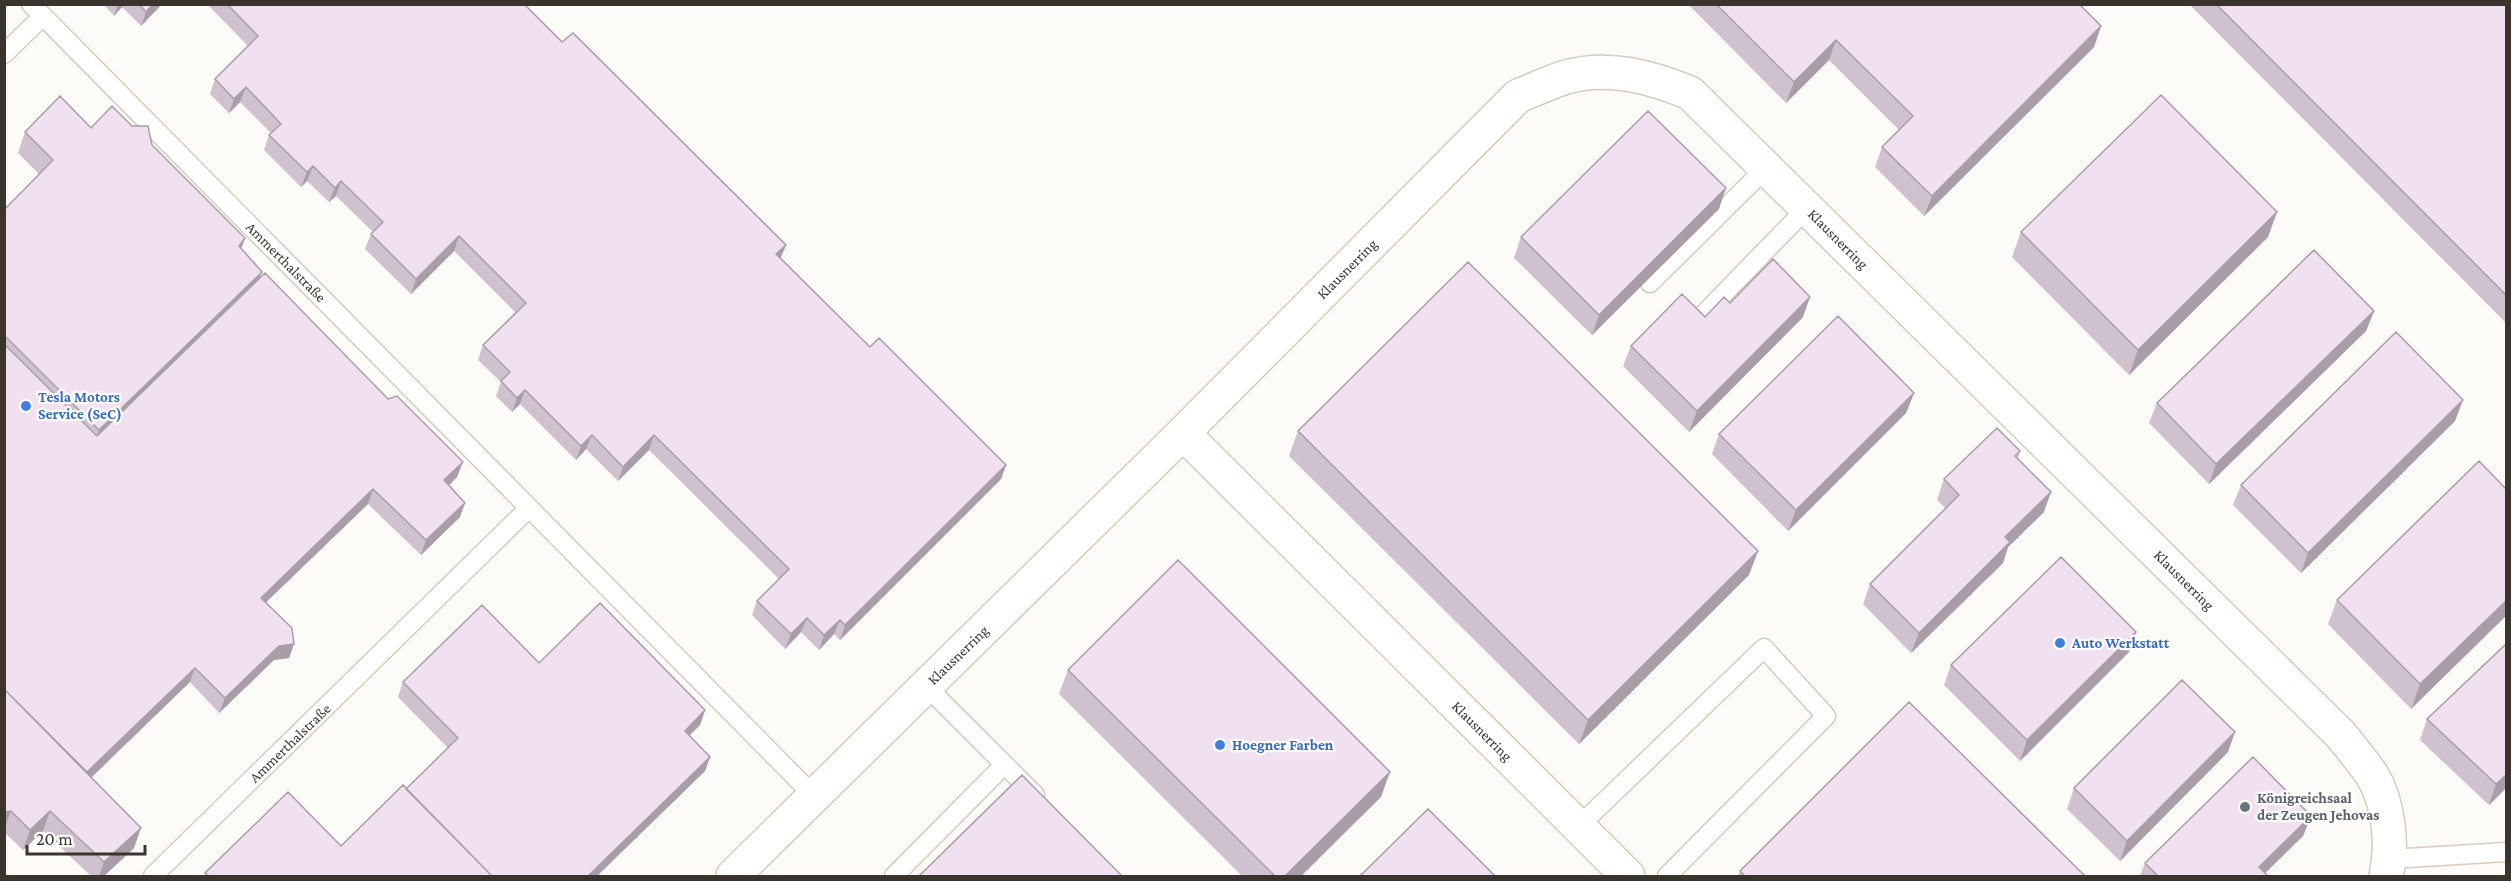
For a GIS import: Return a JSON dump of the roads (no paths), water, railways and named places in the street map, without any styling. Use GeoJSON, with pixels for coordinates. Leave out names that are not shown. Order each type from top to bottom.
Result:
{"type":"FeatureCollection","features":[{"type":"Feature","properties":{"kind":"street","name":"Klausnerring"},"geometry":{"type":"LineString","coordinates":[[733,876],[1184,433],[1518,96],[1568,77],[1616,72],[1654,78],[1690,93],[2340,734],[2373,777],[2387,819],[2388,868]]}},
{"type":"Feature","properties":{"kind":"street","name":"Klausnerring"},"geometry":{"type":"LineString","coordinates":[[1184,433],[1628,876]]}},
{"type":"Feature","properties":{"kind":"lane","name":"Ammerthalstraße"},"geometry":{"type":"LineString","coordinates":[[4,54],[37,10],[814,796]]}},
{"type":"Feature","properties":{"kind":"lane"},"geometry":{"type":"LineString","coordinates":[[1650,283],[1766,168]]}},
{"type":"Feature","properties":{"kind":"lane"},"geometry":{"type":"LineString","coordinates":[[1700,318],[1807,208]]}},
{"type":"Feature","properties":{"kind":"lane","name":"Ammerthalstraße"},"geometry":{"type":"LineString","coordinates":[[153,876],[529,508]]}},
{"type":"Feature","properties":{"kind":"lane"},"geometry":{"type":"LineString","coordinates":[[1578,827],[1764,648],[1826,716],[1667,876]]}},
{"type":"Feature","properties":{"kind":"lane"},"geometry":{"type":"LineString","coordinates":[[926,686],[1044,805]]}},
{"type":"Feature","properties":{"kind":"lane"},"geometry":{"type":"LineString","coordinates":[[894,876],[1004,765]]}},
{"type":"Feature","properties":{"kind":"lane"},"geometry":{"type":"LineString","coordinates":[[2388,868],[2506,852]]}},
{"type":"Feature","properties":{"kind":"place","name":"Tesla Motors Service (SeC)"},"geometry":{"type":"Point","coordinates":[26,406]}},
{"type":"Feature","properties":{"kind":"place","name":"Auto Werkstatt"},"geometry":{"type":"Point","coordinates":[2060,643]}},
{"type":"Feature","properties":{"kind":"place","name":"Hoegner Farben"},"geometry":{"type":"Point","coordinates":[1220,745]}},
{"type":"Feature","properties":{"kind":"place","name":"Königreichsaal der Zeugen Jehovas"},"geometry":{"type":"Point","coordinates":[2245,807]}}]}
